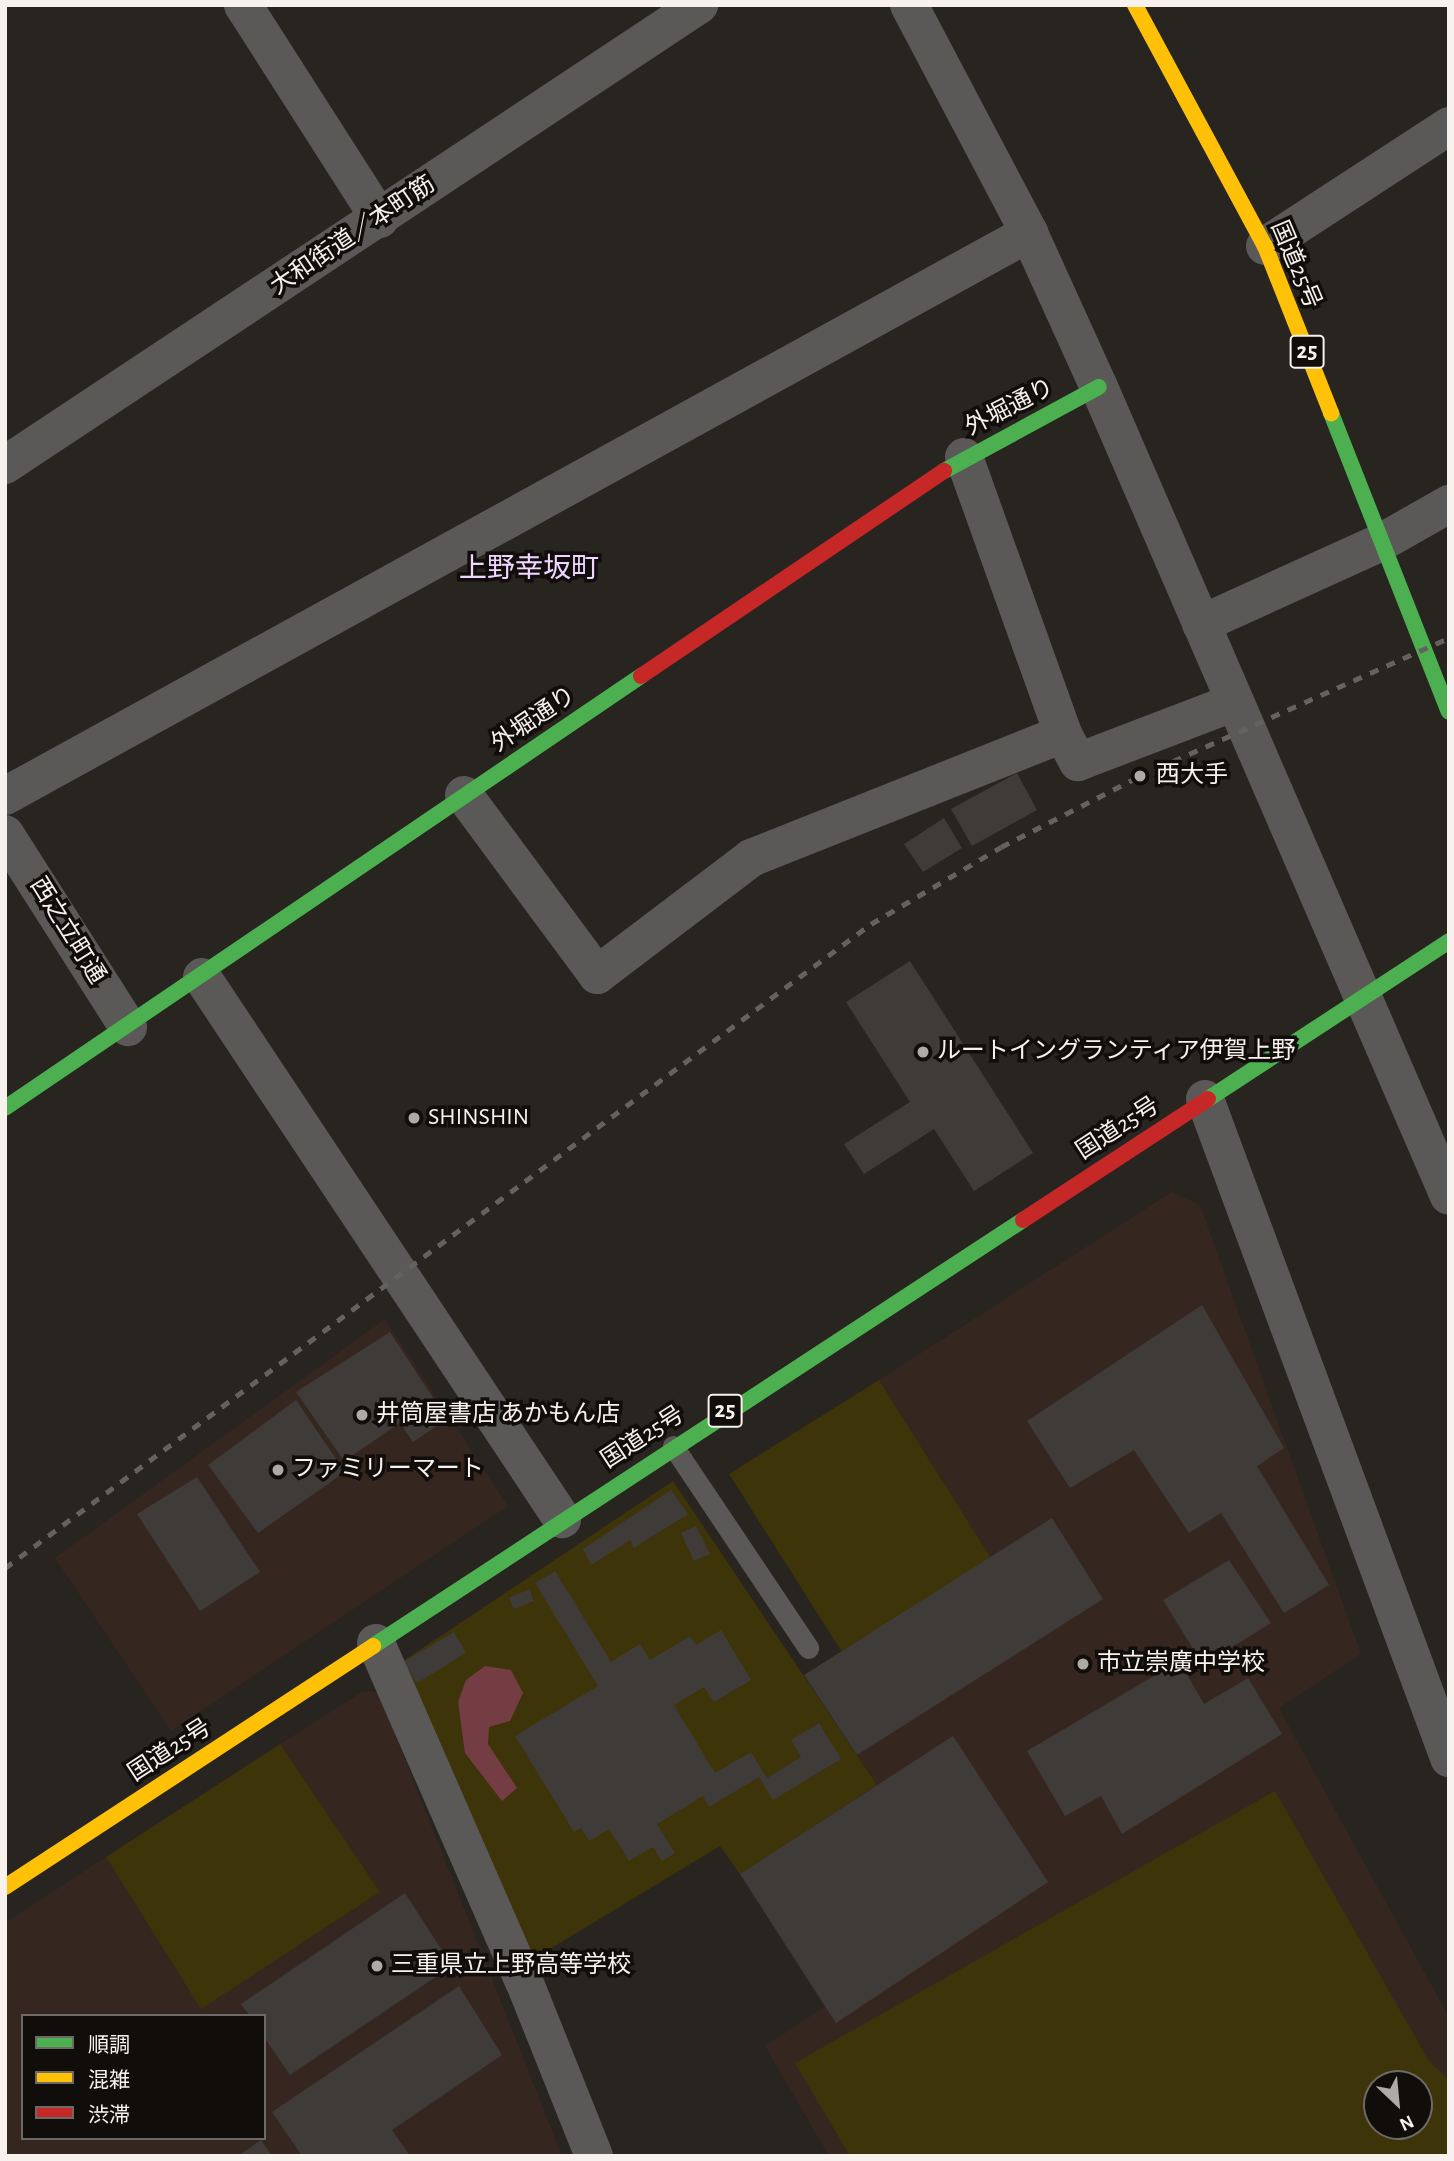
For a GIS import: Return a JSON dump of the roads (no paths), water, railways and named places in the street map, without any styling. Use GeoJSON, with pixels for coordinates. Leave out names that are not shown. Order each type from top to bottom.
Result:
{"type":"FeatureCollection","features":[{"type":"Feature","properties":{"kind":"main road","name":"国道25号"},"geometry":{"type":"LineString","coordinates":[[1135,5],[1265,246],[1449,712]]}},
{"type":"Feature","properties":{"kind":"main road","name":"外堀通り"},"geometry":{"type":"LineString","coordinates":[[5,1108],[202,977],[464,795],[964,457],[1099,387]]}},
{"type":"Feature","properties":{"kind":"main road","name":"国道25号"},"geometry":{"type":"LineString","coordinates":[[5,1887],[673,1446],[1205,1099],[1366,998],[1449,941]]}},
{"type":"Feature","properties":{"kind":"street"},"geometry":{"type":"LineString","coordinates":[[243,5],[380,219]]}},
{"type":"Feature","properties":{"kind":"street","name":"大和街道／本町筋"},"geometry":{"type":"LineString","coordinates":[[5,465],[380,219],[699,5]]}},
{"type":"Feature","properties":{"kind":"street"},"geometry":{"type":"LineString","coordinates":[[909,5],[1029,233],[1099,387],[1366,998],[1449,1196]]}},
{"type":"Feature","properties":{"kind":"street"},"geometry":{"type":"LineString","coordinates":[[1265,246],[1449,126]]}},
{"type":"Feature","properties":{"kind":"street"},"geometry":{"type":"LineString","coordinates":[[5,796],[1029,233]]}},
{"type":"Feature","properties":{"kind":"street"},"geometry":{"type":"LineString","coordinates":[[964,457],[1063,734],[1078,762],[1235,702]]}},
{"type":"Feature","properties":{"kind":"street"},"geometry":{"type":"LineString","coordinates":[[1201,624],[1382,542],[1449,504]]}},
{"type":"Feature","properties":{"kind":"street"},"geometry":{"type":"LineString","coordinates":[[464,795],[597,975],[751,858],[1063,734]]}},
{"type":"Feature","properties":{"kind":"street","name":"西之立町通"},"geometry":{"type":"LineString","coordinates":[[11,857],[128,1027]]}},
{"type":"Feature","properties":{"kind":"street"},"geometry":{"type":"LineString","coordinates":[[202,977],[562,1519]]}},
{"type":"Feature","properties":{"kind":"street"},"geometry":{"type":"LineString","coordinates":[[1205,1099],[1449,1758]]}},
{"type":"Feature","properties":{"kind":"street"},"geometry":{"type":"LineString","coordinates":[[376,1643],[524,1981],[594,2156]]}},
{"type":"Feature","properties":{"kind":"lane"},"geometry":{"type":"LineString","coordinates":[[673,1446],[808,1648]]}},
{"type":"Feature","properties":{"kind":"railway"},"geometry":{"type":"LineString","coordinates":[[5,1568],[871,924],[1001,847],[1140,776],[1449,638]]}},
{"type":"Feature","properties":{"kind":"place","name":"西大手"},"geometry":{"type":"Point","coordinates":[1140,776]}},
{"type":"Feature","properties":{"kind":"place","name":"ルートイングランティア伊賀上野"},"geometry":{"type":"Point","coordinates":[923,1052]}},
{"type":"Feature","properties":{"kind":"place","name":"SHINSHIN"},"geometry":{"type":"Point","coordinates":[414,1118]}},
{"type":"Feature","properties":{"kind":"place","name":"井筒屋書店 あかもん店"},"geometry":{"type":"Point","coordinates":[362,1415]}},
{"type":"Feature","properties":{"kind":"place","name":"ファミリーマート"},"geometry":{"type":"Point","coordinates":[278,1470]}},
{"type":"Feature","properties":{"kind":"place","name":"市立崇廣中学校"},"geometry":{"type":"Point","coordinates":[1083,1664]}},
{"type":"Feature","properties":{"kind":"place","name":"三重県立上野高等学校"},"geometry":{"type":"Point","coordinates":[377,1966]}},
{"type":"Feature","properties":{"kind":"district","name":"上野幸坂町"},"geometry":{"type":"Point","coordinates":[529,569]}}]}
